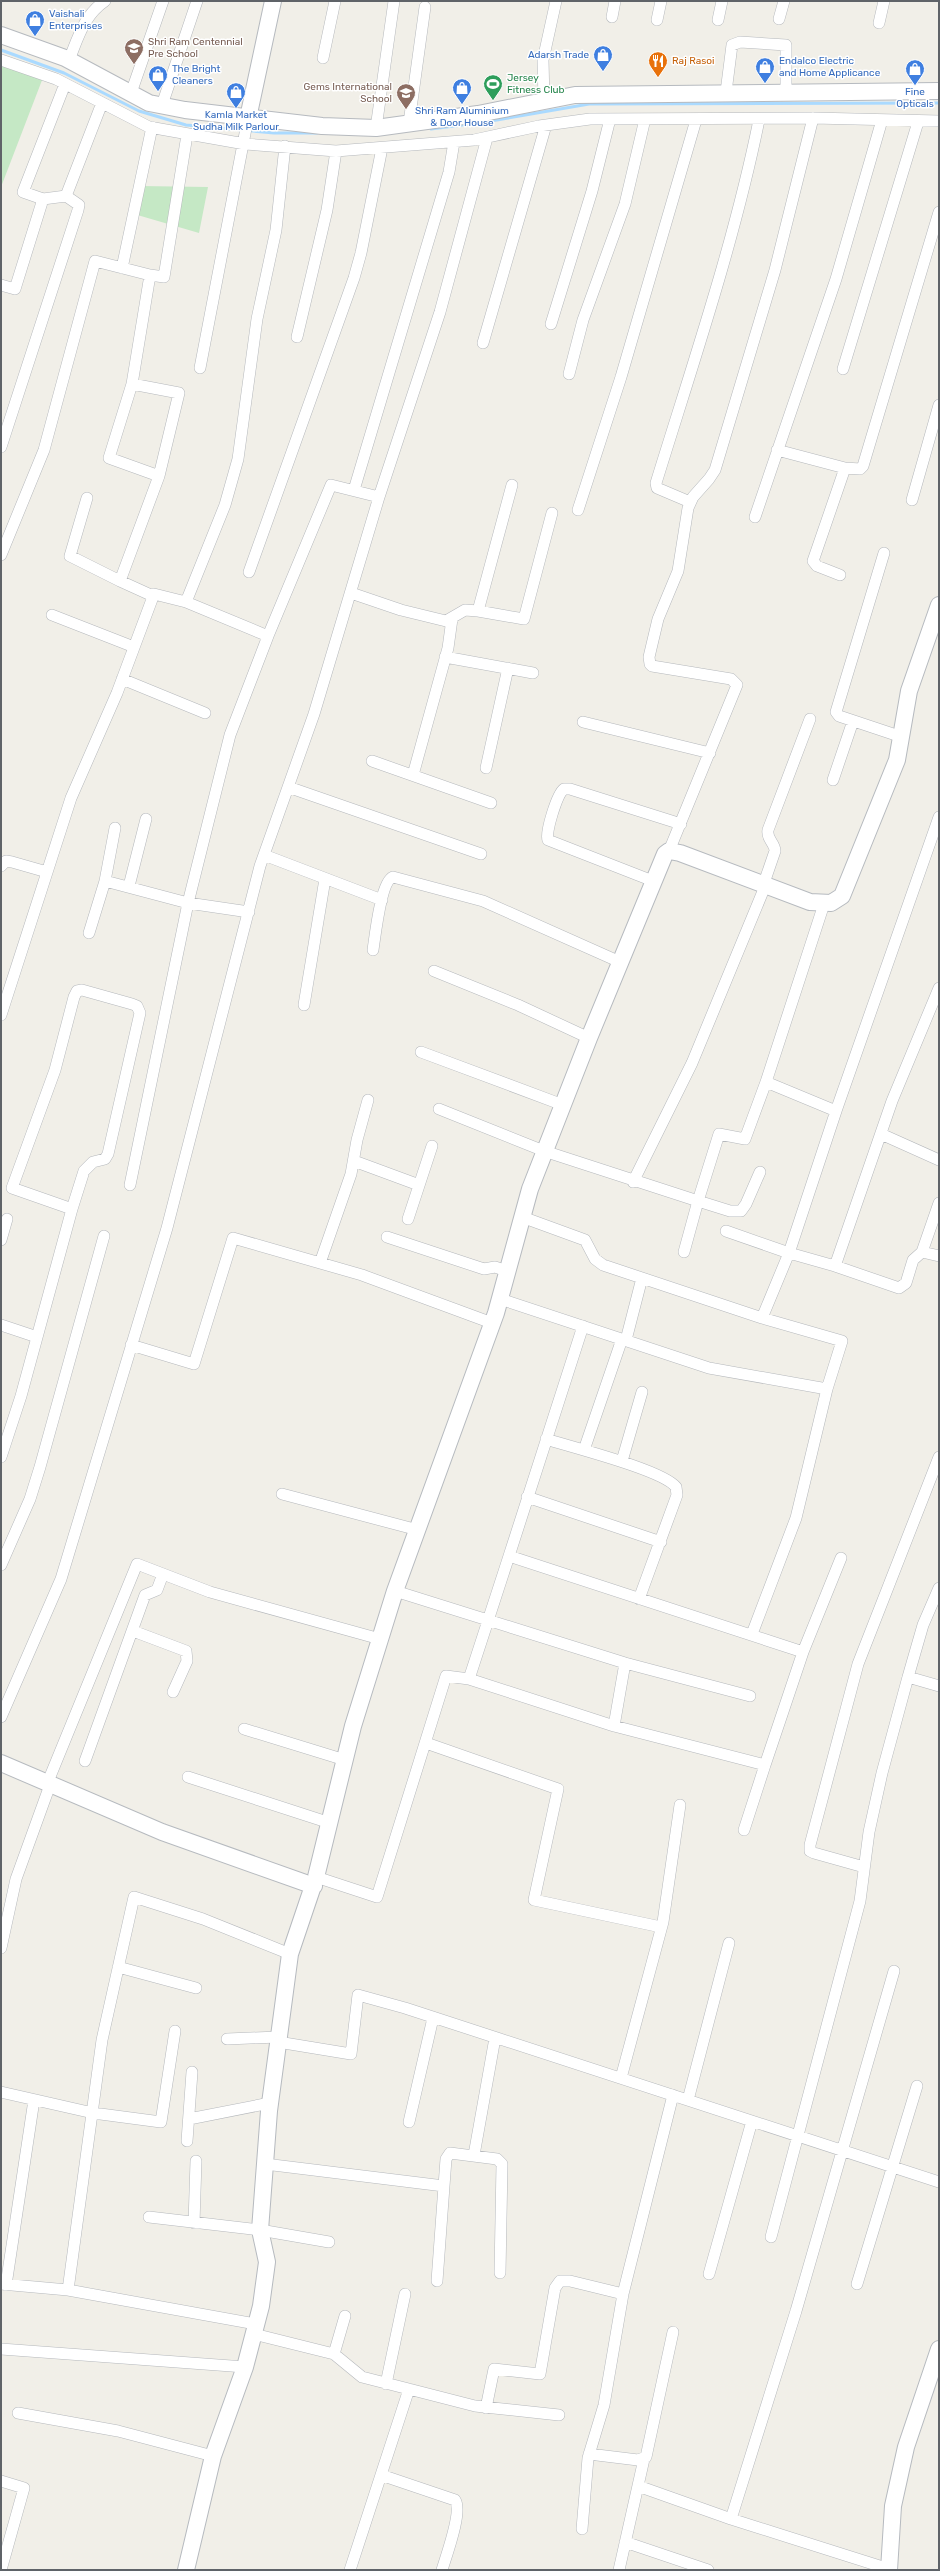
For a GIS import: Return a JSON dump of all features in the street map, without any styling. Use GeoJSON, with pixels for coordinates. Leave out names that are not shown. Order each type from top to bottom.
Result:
{"type":"FeatureCollection","features":[{"type":"Feature","properties":{"kind":"street"},"geometry":{"type":"LineString","coordinates":[[69,60],[87,18],[95,7],[105,1]]}},
{"type":"Feature","properties":{"kind":"street"},"geometry":{"type":"LineString","coordinates":[[130,93],[163,1]]}},
{"type":"Feature","properties":{"kind":"street"},"geometry":{"type":"LineString","coordinates":[[162,105],[197,1]]}},
{"type":"Feature","properties":{"kind":"street"},"geometry":{"type":"LineString","coordinates":[[200,368],[272,1]]}},
{"type":"Feature","properties":{"kind":"street"},"geometry":{"type":"LineString","coordinates":[[323,58],[336,1]]}},
{"type":"Feature","properties":{"kind":"street"},"geometry":{"type":"LineString","coordinates":[[376,128],[394,1]]}},
{"type":"Feature","properties":{"kind":"street"},"geometry":{"type":"LineString","coordinates":[[544,101],[543,60],[556,1]]}},
{"type":"Feature","properties":{"kind":"street"},"geometry":{"type":"LineString","coordinates":[[612,17],[615,1]]}},
{"type":"Feature","properties":{"kind":"street"},"geometry":{"type":"LineString","coordinates":[[657,20],[661,1]]}},
{"type":"Feature","properties":{"kind":"street"},"geometry":{"type":"LineString","coordinates":[[718,20],[722,1]]}},
{"type":"Feature","properties":{"kind":"street"},"geometry":{"type":"LineString","coordinates":[[779,19],[784,1]]}},
{"type":"Feature","properties":{"kind":"street"},"geometry":{"type":"LineString","coordinates":[[879,23],[884,1]]}},
{"type":"Feature","properties":{"kind":"street"},"geometry":{"type":"LineString","coordinates":[[408,123],[425,7]]}},
{"type":"Feature","properties":{"kind":"street"},"geometry":{"type":"LineString","coordinates":[[1,35],[69,60],[149,103],[248,121],[322,126],[376,128],[575,95],[726,92],[939,91]]}},
{"type":"Feature","properties":{"kind":"street"},"geometry":{"type":"LineString","coordinates":[[726,92],[732,45],[740,42],[786,45],[786,92]]}},
{"type":"Feature","properties":{"kind":"street"},"geometry":{"type":"LineString","coordinates":[[1,60],[65,84],[152,127],[187,135],[336,151],[454,142],[487,138],[546,126],[610,119],[759,120],[812,118],[918,122],[939,121]]}},
{"type":"Feature","properties":{"kind":"street"},"geometry":{"type":"LineString","coordinates":[[1,447],[79,209],[76,201],[66,196],[43,199],[23,192],[65,84]]}},
{"type":"Feature","properties":{"kind":"street"},"geometry":{"type":"LineString","coordinates":[[66,196],[102,103]]}},
{"type":"Feature","properties":{"kind":"street"},"geometry":{"type":"LineString","coordinates":[[186,2570],[213,2456],[245,2367],[255,2329],[267,2262],[260,2230],[270,2103],[290,1954],[315,1882],[345,1760],[380,1639],[395,1591],[492,1323],[522,1217],[544,1151],[662,860],[669,852],[735,691],[736,683],[727,678],[652,666],[649,661],[658,619],[678,571],[690,502],[715,470],[775,270],[812,118]]}},
{"type":"Feature","properties":{"kind":"street"},"geometry":{"type":"LineString","coordinates":[[551,324],[592,191],[610,119]]}},
{"type":"Feature","properties":{"kind":"street"},"geometry":{"type":"LineString","coordinates":[[569,374],[583,320],[625,204],[645,119]]}},
{"type":"Feature","properties":{"kind":"street"},"geometry":{"type":"LineString","coordinates":[[578,510],[621,377],[696,120]]}},
{"type":"Feature","properties":{"kind":"street"},"geometry":{"type":"LineString","coordinates":[[690,502],[657,488],[656,483],[727,250],[748,174],[759,120]]}},
{"type":"Feature","properties":{"kind":"street"},"geometry":{"type":"LineString","coordinates":[[755,517],[836,279],[882,120]]}},
{"type":"Feature","properties":{"kind":"street"},"geometry":{"type":"LineString","coordinates":[[843,369],[918,122]]}},
{"type":"Feature","properties":{"kind":"street"},"geometry":{"type":"LineString","coordinates":[[483,343],[546,126]]}},
{"type":"Feature","properties":{"kind":"street"},"geometry":{"type":"LineString","coordinates":[[122,268],[152,127]]}},
{"type":"Feature","properties":{"kind":"street"},"geometry":{"type":"LineString","coordinates":[[1,555],[44,450],[95,261],[150,275],[164,277],[187,135]]}},
{"type":"Feature","properties":{"kind":"street"},"geometry":{"type":"LineString","coordinates":[[1,1717],[61,1579],[167,1228],[264,855],[314,714],[379,497],[440,312],[487,138]]}},
{"type":"Feature","properties":{"kind":"street"},"geometry":{"type":"LineString","coordinates":[[354,490],[449,172],[454,142]]}},
{"type":"Feature","properties":{"kind":"street"},"geometry":{"type":"LineString","coordinates":[[186,602],[225,505],[238,459],[256,327],[276,230],[285,146]]}},
{"type":"Feature","properties":{"kind":"street"},"geometry":{"type":"LineString","coordinates":[[249,572],[362,253],[382,148]]}},
{"type":"Feature","properties":{"kind":"street"},"geometry":{"type":"LineString","coordinates":[[297,337],[327,210],[336,151]]}},
{"type":"Feature","properties":{"kind":"street"},"geometry":{"type":"LineString","coordinates":[[1,285],[15,289],[43,199]]}},
{"type":"Feature","properties":{"kind":"street"},"geometry":{"type":"LineString","coordinates":[[777,450],[845,468],[860,469],[865,462],[939,212]]}},
{"type":"Feature","properties":{"kind":"street"},"geometry":{"type":"LineString","coordinates":[[150,275],[132,384],[110,458],[159,476]]}},
{"type":"Feature","properties":{"kind":"street"},"geometry":{"type":"LineString","coordinates":[[120,581],[159,476],[179,393],[132,384]]}},
{"type":"Feature","properties":{"kind":"street"},"geometry":{"type":"LineString","coordinates":[[912,500],[939,405]]}},
{"type":"Feature","properties":{"kind":"street"},"geometry":{"type":"LineString","coordinates":[[840,575],[817,566],[813,561],[845,468]]}},
{"type":"Feature","properties":{"kind":"street"},"geometry":{"type":"LineString","coordinates":[[130,1185],[188,903],[230,735],[268,636],[331,485],[379,497]]}},
{"type":"Feature","properties":{"kind":"street"},"geometry":{"type":"LineString","coordinates":[[478,611],[512,485]]}},
{"type":"Feature","properties":{"kind":"street"},"geometry":{"type":"LineString","coordinates":[[87,498],[70,556],[153,596],[154,594],[186,602],[268,636]]}},
{"type":"Feature","properties":{"kind":"street"},"geometry":{"type":"LineString","coordinates":[[351,593],[401,610],[446,621],[465,610],[524,619],[552,512]]}},
{"type":"Feature","properties":{"kind":"street"},"geometry":{"type":"LineString","coordinates":[[884,553],[836,710],[839,716],[902,737]]}},
{"type":"Feature","properties":{"kind":"street"},"geometry":{"type":"LineString","coordinates":[[1,1015],[71,798],[122,679],[153,596]]}},
{"type":"Feature","properties":{"kind":"street"},"geometry":{"type":"LineString","coordinates":[[669,852],[680,853],[765,883],[810,902],[824,904],[838,900],[846,888],[888,782],[902,737],[909,691],[939,605]]}},
{"type":"Feature","properties":{"kind":"street"},"geometry":{"type":"LineString","coordinates":[[52,615],[134,647]]}},
{"type":"Feature","properties":{"kind":"street"},"geometry":{"type":"LineString","coordinates":[[413,775],[445,657],[452,618]]}},
{"type":"Feature","properties":{"kind":"street"},"geometry":{"type":"LineString","coordinates":[[445,657],[534,673]]}},
{"type":"Feature","properties":{"kind":"street"},"geometry":{"type":"LineString","coordinates":[[486,768],[508,668]]}},
{"type":"Feature","properties":{"kind":"street"},"geometry":{"type":"LineString","coordinates":[[122,679],[205,712]]}},
{"type":"Feature","properties":{"kind":"street"},"geometry":{"type":"LineString","coordinates":[[633,1182],[692,1063],[765,883],[776,851],[775,846],[768,836],[768,830],[810,719]]}},
{"type":"Feature","properties":{"kind":"street"},"geometry":{"type":"LineString","coordinates":[[833,780],[853,721]]}},
{"type":"Feature","properties":{"kind":"street"},"geometry":{"type":"LineString","coordinates":[[583,722],[710,753]]}},
{"type":"Feature","properties":{"kind":"street"},"geometry":{"type":"LineString","coordinates":[[372,761],[491,803]]}},
{"type":"Feature","properties":{"kind":"street"},"geometry":{"type":"LineString","coordinates":[[288,787],[481,854]]}},
{"type":"Feature","properties":{"kind":"street"},"geometry":{"type":"LineString","coordinates":[[654,881],[548,840],[547,832],[558,795],[564,790],[570,789],[681,824]]}},
{"type":"Feature","properties":{"kind":"street"},"geometry":{"type":"LineString","coordinates":[[762,1318],[788,1253],[836,1111],[939,818]]}},
{"type":"Feature","properties":{"kind":"street"},"geometry":{"type":"LineString","coordinates":[[129,886],[146,819]]}},
{"type":"Feature","properties":{"kind":"street"},"geometry":{"type":"LineString","coordinates":[[89,933],[105,881],[115,828]]}},
{"type":"Feature","properties":{"kind":"street"},"geometry":{"type":"LineString","coordinates":[[264,855],[382,900]]}},
{"type":"Feature","properties":{"kind":"street"},"geometry":{"type":"LineString","coordinates":[[1,866],[6,861],[47,872]]}},
{"type":"Feature","properties":{"kind":"street"},"geometry":{"type":"LineString","coordinates":[[373,950],[382,900],[388,880],[391,877],[483,902],[620,962]]}},
{"type":"Feature","properties":{"kind":"street"},"geometry":{"type":"LineString","coordinates":[[304,1005],[325,879]]}},
{"type":"Feature","properties":{"kind":"street"},"geometry":{"type":"LineString","coordinates":[[105,881],[129,886],[188,903],[249,912]]}},
{"type":"Feature","properties":{"kind":"street"},"geometry":{"type":"LineString","coordinates":[[684,1252],[719,1134],[745,1139],[766,1082],[824,904]]}},
{"type":"Feature","properties":{"kind":"street"},"geometry":{"type":"LineString","coordinates":[[434,971],[518,1005],[589,1038]]}},
{"type":"Feature","properties":{"kind":"street"},"geometry":{"type":"LineString","coordinates":[[835,1266],[881,1134],[939,988]]}},
{"type":"Feature","properties":{"kind":"street"},"geometry":{"type":"LineString","coordinates":[[1,1458],[84,1171],[90,1163],[106,1159],[108,1154],[140,1013],[137,1006],[132,1004],[82,990],[77,991],[74,997],[55,1070],[12,1188],[72,1209]]}},
{"type":"Feature","properties":{"kind":"street"},"geometry":{"type":"LineString","coordinates":[[421,1052],[562,1105]]}},
{"type":"Feature","properties":{"kind":"street"},"geometry":{"type":"LineString","coordinates":[[766,1082],[836,1111]]}},
{"type":"Feature","properties":{"kind":"street"},"geometry":{"type":"LineString","coordinates":[[320,1263],[354,1161],[357,1140],[368,1100]]}},
{"type":"Feature","properties":{"kind":"street"},"geometry":{"type":"LineString","coordinates":[[439,1109],[544,1151],[633,1182],[730,1211],[741,1211],[746,1204],[760,1172]]}},
{"type":"Feature","properties":{"kind":"street"},"geometry":{"type":"LineString","coordinates":[[881,1134],[939,1160]]}},
{"type":"Feature","properties":{"kind":"street"},"geometry":{"type":"LineString","coordinates":[[408,1220],[432,1146]]}},
{"type":"Feature","properties":{"kind":"street"},"geometry":{"type":"LineString","coordinates":[[354,1161],[419,1185]]}},
{"type":"Feature","properties":{"kind":"street"},"geometry":{"type":"LineString","coordinates":[[726,1232],[788,1253],[835,1266],[899,1288],[906,1283],[913,1260],[922,1252],[939,1203]]}},
{"type":"Feature","properties":{"kind":"street"},"geometry":{"type":"LineString","coordinates":[[522,1217],[580,1238],[588,1244],[597,1262],[762,1318],[842,1341],[827,1390],[796,1518],[752,1634]]}},
{"type":"Feature","properties":{"kind":"street"},"geometry":{"type":"LineString","coordinates":[[1,1240],[7,1219]]}},
{"type":"Feature","properties":{"kind":"street"},"geometry":{"type":"LineString","coordinates":[[1,1564],[30,1499],[104,1236]]}},
{"type":"Feature","properties":{"kind":"street"},"geometry":{"type":"LineString","coordinates":[[387,1237],[484,1269],[495,1267],[507,1271]]}},
{"type":"Feature","properties":{"kind":"street"},"geometry":{"type":"LineString","coordinates":[[131,1345],[194,1364],[233,1238],[362,1275],[492,1323]]}},
{"type":"Feature","properties":{"kind":"street"},"geometry":{"type":"LineString","coordinates":[[922,1252],[939,1256]]}},
{"type":"Feature","properties":{"kind":"street"},"geometry":{"type":"LineString","coordinates":[[584,1450],[624,1340],[642,1278]]}},
{"type":"Feature","properties":{"kind":"street"},"geometry":{"type":"LineString","coordinates":[[500,1299],[709,1368],[827,1390]]}},
{"type":"Feature","properties":{"kind":"street"},"geometry":{"type":"LineString","coordinates":[[1,1325],[37,1337]]}},
{"type":"Feature","properties":{"kind":"street"},"geometry":{"type":"LineString","coordinates":[[469,1679],[583,1326]]}},
{"type":"Feature","properties":{"kind":"street"},"geometry":{"type":"LineString","coordinates":[[622,1461],[642,1392]]}},
{"type":"Feature","properties":{"kind":"street"},"geometry":{"type":"LineString","coordinates":[[546,1439],[622,1461],[667,1480],[676,1487],[677,1495],[640,1598]]}},
{"type":"Feature","properties":{"kind":"street"},"geometry":{"type":"LineString","coordinates":[[864,1867],[814,1853],[810,1850],[810,1845],[858,1664],[939,1457]]}},
{"type":"Feature","properties":{"kind":"street"},"geometry":{"type":"LineString","coordinates":[[282,1494],[418,1530]]}},
{"type":"Feature","properties":{"kind":"street"},"geometry":{"type":"LineString","coordinates":[[528,1497],[661,1542]]}},
{"type":"Feature","properties":{"kind":"street"},"geometry":{"type":"LineString","coordinates":[[508,1556],[752,1634],[803,1652]]}},
{"type":"Feature","properties":{"kind":"street"},"geometry":{"type":"LineString","coordinates":[[744,1830],[764,1765],[803,1652],[841,1558]]}},
{"type":"Feature","properties":{"kind":"street"},"geometry":{"type":"LineString","coordinates":[[1,1948],[16,1879],[49,1784],[137,1564],[210,1592],[380,1639]]}},
{"type":"Feature","properties":{"kind":"street"},"geometry":{"type":"LineString","coordinates":[[85,1761],[146,1595],[158,1590],[163,1574]]}},
{"type":"Feature","properties":{"kind":"street"},"geometry":{"type":"LineString","coordinates":[[771,2237],[860,1901],[864,1867],[882,1773],[923,1625],[939,1588]]}},
{"type":"Feature","properties":{"kind":"street"},"geometry":{"type":"LineString","coordinates":[[395,1591],[625,1663],[750,1696]]}},
{"type":"Feature","properties":{"kind":"street"},"geometry":{"type":"LineString","coordinates":[[133,1631],[186,1651],[187,1660],[173,1692]]}},
{"type":"Feature","properties":{"kind":"street"},"geometry":{"type":"LineString","coordinates":[[614,1726],[625,1663]]}},
{"type":"Feature","properties":{"kind":"street"},"geometry":{"type":"LineString","coordinates":[[1,1763],[162,1832],[315,1882],[377,1897],[446,1676],[469,1679],[614,1726],[764,1765]]}},
{"type":"Feature","properties":{"kind":"street"},"geometry":{"type":"LineString","coordinates":[[908,1677],[939,1686]]}},
{"type":"Feature","properties":{"kind":"street"},"geometry":{"type":"LineString","coordinates":[[244,1729],[345,1760]]}},
{"type":"Feature","properties":{"kind":"street"},"geometry":{"type":"LineString","coordinates":[[426,1743],[558,1789],[534,1900],[661,1928]]}},
{"type":"Feature","properties":{"kind":"street"},"geometry":{"type":"LineString","coordinates":[[188,1777],[330,1823]]}},
{"type":"Feature","properties":{"kind":"street"},"geometry":{"type":"LineString","coordinates":[[621,2078],[661,1928],[680,1805]]}},
{"type":"Feature","properties":{"kind":"street"},"geometry":{"type":"LineString","coordinates":[[68,2290],[102,2040],[134,1897],[203,1919],[290,1954]]}},
{"type":"Feature","properties":{"kind":"street"},"geometry":{"type":"LineString","coordinates":[[688,2100],[730,1943]]}},
{"type":"Feature","properties":{"kind":"street"},"geometry":{"type":"LineString","coordinates":[[118,1967],[196,1988]]}},
{"type":"Feature","properties":{"kind":"street"},"geometry":{"type":"LineString","coordinates":[[731,2519],[843,2151],[894,1971]]}},
{"type":"Feature","properties":{"kind":"street"},"geometry":{"type":"LineString","coordinates":[[227,2039],[278,2040],[351,2054],[358,1995],[621,2078],[939,2182]]}},
{"type":"Feature","properties":{"kind":"street"},"geometry":{"type":"LineString","coordinates":[[409,2122],[434,2018]]}},
{"type":"Feature","properties":{"kind":"street"},"geometry":{"type":"LineString","coordinates":[[1,2092],[92,2113],[161,2122],[175,2031]]}},
{"type":"Feature","properties":{"kind":"street"},"geometry":{"type":"LineString","coordinates":[[474,2155],[495,2038]]}},
{"type":"Feature","properties":{"kind":"street"},"geometry":{"type":"LineString","coordinates":[[187,2141],[192,2072]]}},
{"type":"Feature","properties":{"kind":"street"},"geometry":{"type":"LineString","coordinates":[[857,2284],[917,2086]]}},
{"type":"Feature","properties":{"kind":"street"},"geometry":{"type":"LineString","coordinates":[[582,2528],[589,2454],[604,2405],[624,2294],[673,2095]]}},
{"type":"Feature","properties":{"kind":"street"},"geometry":{"type":"LineString","coordinates":[[34,2100],[3,2285],[68,2290],[255,2329],[334,2354],[362,2377],[386,2384],[486,2408],[559,2415]]}},
{"type":"Feature","properties":{"kind":"street"},"geometry":{"type":"LineString","coordinates":[[189,2119],[270,2103]]}},
{"type":"Feature","properties":{"kind":"street"},"geometry":{"type":"LineString","coordinates":[[709,2274],[752,2121]]}},
{"type":"Feature","properties":{"kind":"street"},"geometry":{"type":"LineString","coordinates":[[437,2281],[444,2186],[448,2154],[474,2155],[497,2159],[503,2166],[500,2273]]}},
{"type":"Feature","properties":{"kind":"street"},"geometry":{"type":"LineString","coordinates":[[194,2223],[196,2161]]}},
{"type":"Feature","properties":{"kind":"street"},"geometry":{"type":"LineString","coordinates":[[265,2164],[444,2186]]}},
{"type":"Feature","properties":{"kind":"street"},"geometry":{"type":"LineString","coordinates":[[149,2217],[260,2230],[329,2242]]}},
{"type":"Feature","properties":{"kind":"street"},"geometry":{"type":"LineString","coordinates":[[486,2408],[494,2369],[540,2374],[552,2301],[557,2283],[560,2281],[570,2281],[624,2294]]}},
{"type":"Feature","properties":{"kind":"street"},"geometry":{"type":"LineString","coordinates":[[386,2384],[405,2294]]}},
{"type":"Feature","properties":{"kind":"street"},"geometry":{"type":"LineString","coordinates":[[334,2354],[345,2316]]}},
{"type":"Feature","properties":{"kind":"street"},"geometry":{"type":"LineString","coordinates":[[619,2570],[644,2459],[648,2451],[672,2332]]}},
{"type":"Feature","properties":{"kind":"street"},"geometry":{"type":"LineString","coordinates":[[1,2349],[245,2367]]}},
{"type":"Feature","properties":{"kind":"street"},"geometry":{"type":"LineString","coordinates":[[638,2486],[731,2519],[889,2570],[893,2506],[906,2447],[935,2374],[939,2349]]}},
{"type":"Feature","properties":{"kind":"street"},"geometry":{"type":"LineString","coordinates":[[350,2570],[409,2389]]}},
{"type":"Feature","properties":{"kind":"street"},"geometry":{"type":"LineString","coordinates":[[18,2413],[118,2431],[213,2456]]}},
{"type":"Feature","properties":{"kind":"street"},"geometry":{"type":"LineString","coordinates":[[589,2454],[638,2460],[644,2459]]}},
{"type":"Feature","properties":{"kind":"street"},"geometry":{"type":"LineString","coordinates":[[381,2475],[455,2500],[457,2503],[457,2514],[442,2570]]}},
{"type":"Feature","properties":{"kind":"street"},"geometry":{"type":"LineString","coordinates":[[1,2481],[24,2488],[1,2570]]}},
{"type":"Feature","properties":{"kind":"street"},"geometry":{"type":"LineString","coordinates":[[625,2542],[708,2570]]}},
{"type":"Feature","properties":{"kind":"green space"},"geometry":{"type":"Polygon","coordinates":[[[1,63],[44,75],[1,187],[1,63]]]}},
{"type":"Feature","properties":{"kind":"green space"},"geometry":{"type":"Polygon","coordinates":[[[140,186],[208,187],[199,233],[134,214],[140,186]]]}},
{"type":"Feature","properties":{"kind":"waterway"},"geometry":{"type":"LineString","coordinates":[[1,50],[64,73],[139,111],[186,125],[274,133],[317,133]]}},
{"type":"Feature","properties":{"kind":"waterway"},"geometry":{"type":"LineString","coordinates":[[431,129],[485,122],[589,104],[939,103]]}},
{"type":"Feature","properties":{"kind":"place","name":"Vaishali Enterprises"},"geometry":{"type":"Point","coordinates":[35,37]}},
{"type":"Feature","properties":{"kind":"place","name":"Shri Ram Centennial Pre School"},"geometry":{"type":"Point","coordinates":[134,65]}},
{"type":"Feature","properties":{"kind":"place","name":"Adarsh Trade"},"geometry":{"type":"Point","coordinates":[603,72]}},
{"type":"Feature","properties":{"kind":"place","name":"Raj Rasoi"},"geometry":{"type":"Point","coordinates":[658,78]}},
{"type":"Feature","properties":{"kind":"place","name":"Endalco Electric and Home Applicance"},"geometry":{"type":"Point","coordinates":[765,84]}},
{"type":"Feature","properties":{"kind":"place","name":"Fine Opticals"},"geometry":{"type":"Point","coordinates":[915,86]}},
{"type":"Feature","properties":{"kind":"place","name":"The Bright Cleaners"},"geometry":{"type":"Point","coordinates":[158,92]}},
{"type":"Feature","properties":{"kind":"place","name":"Jersey Fitness Club"},"geometry":{"type":"Point","coordinates":[493,101]}},
{"type":"Feature","properties":{"kind":"place","name":"Shri Ram Aluminium & Door House"},"geometry":{"type":"Point","coordinates":[462,105]}},
{"type":"Feature","properties":{"kind":"place","name":"Kamla Market Sudha Milk Parlour"},"geometry":{"type":"Point","coordinates":[236,109]}},
{"type":"Feature","properties":{"kind":"place","name":"Gems International School"},"geometry":{"type":"Point","coordinates":[406,110]}}]}
